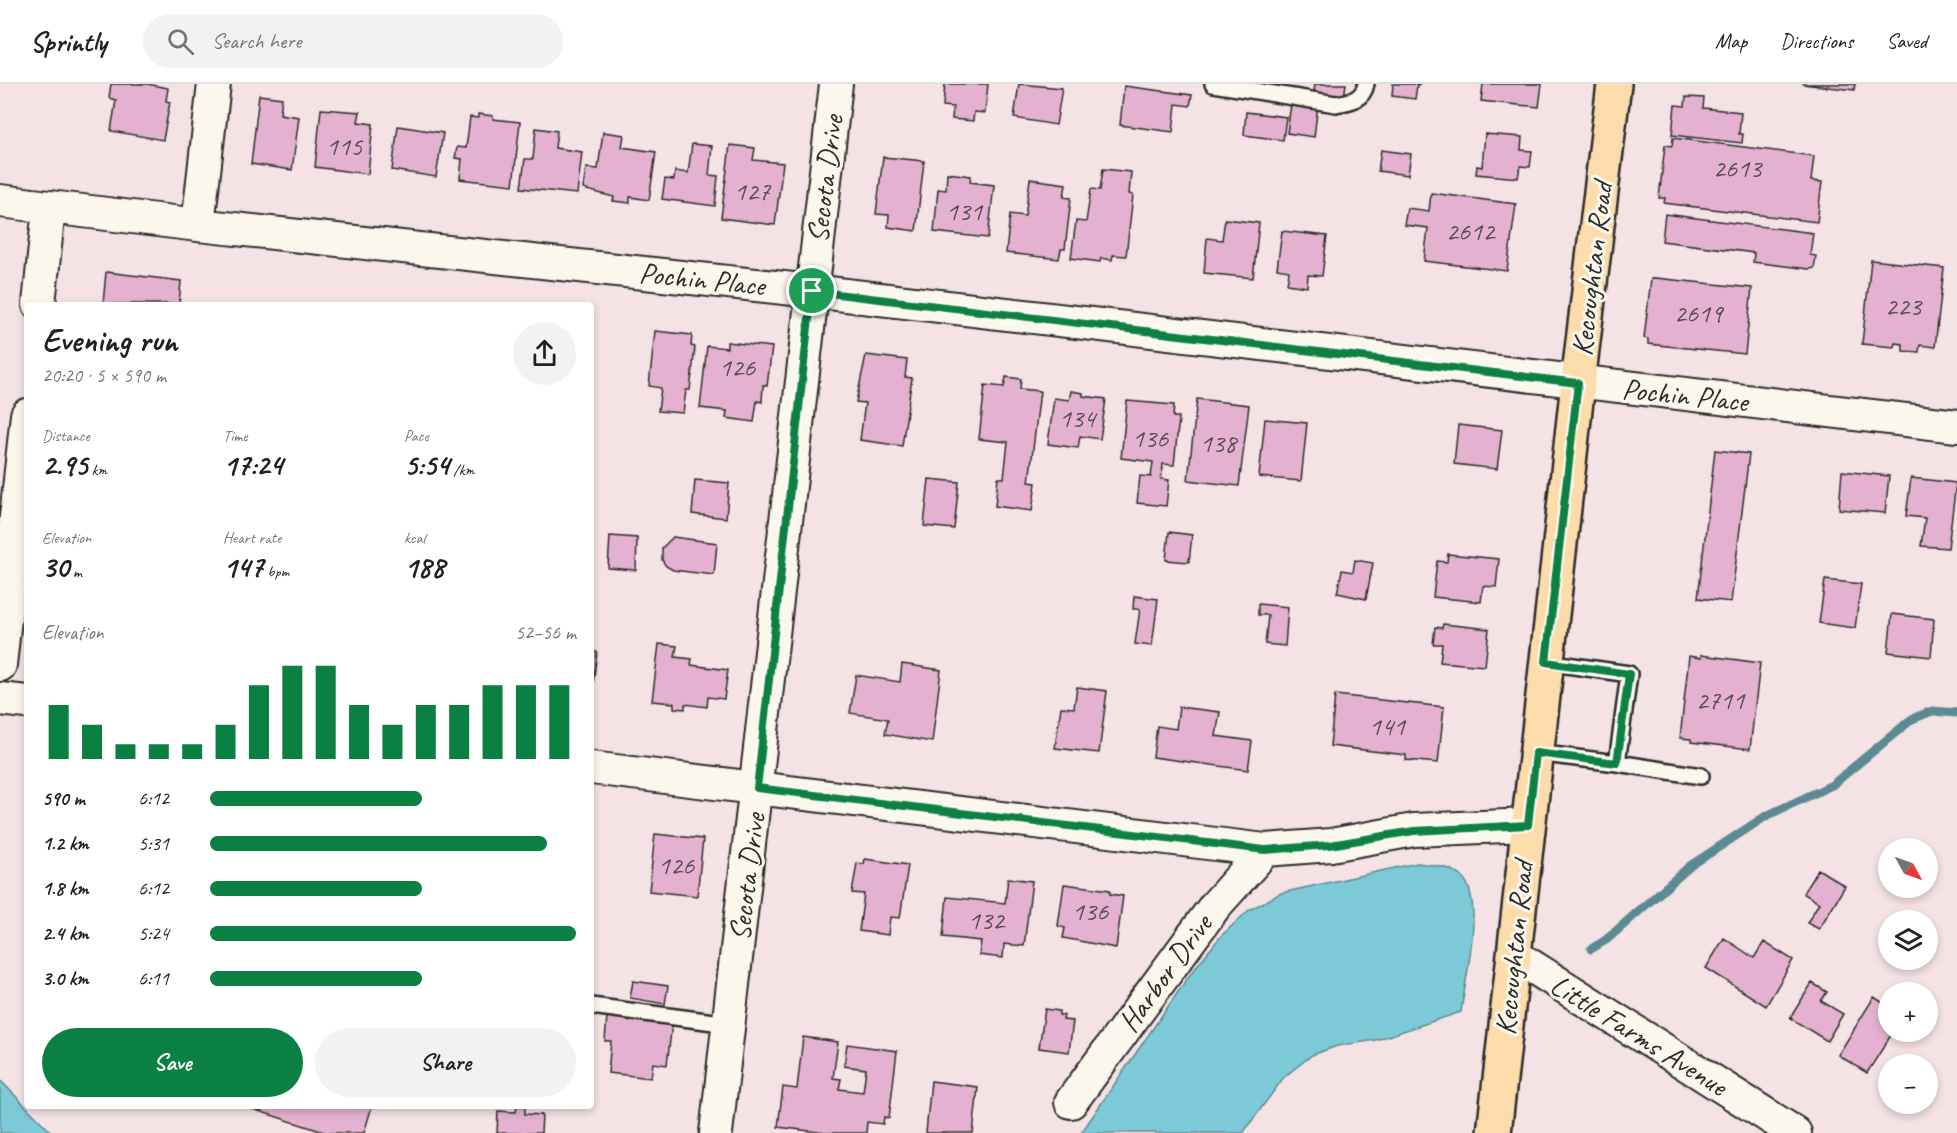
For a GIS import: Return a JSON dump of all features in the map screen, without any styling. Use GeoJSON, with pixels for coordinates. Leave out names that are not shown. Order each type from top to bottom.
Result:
{"type":"FeatureCollection","features":[{"type":"Feature","properties":{"kind":"main road","name":"Kecoughtan Road"},"geometry":{"type":"LineString","coordinates":[[1494,1133],[1546,662],[1614,84]]}},
{"type":"Feature","properties":{"kind":"street"},"geometry":{"type":"LineString","coordinates":[[0,201],[198,225],[214,84]]}},
{"type":"Feature","properties":{"kind":"street","name":"Secota Drive"},"geometry":{"type":"LineString","coordinates":[[716,1133],[836,84]]}},
{"type":"Feature","properties":{"kind":"street"},"geometry":{"type":"LineString","coordinates":[[39,302],[49,208]]}},
{"type":"Feature","properties":{"kind":"street","name":"Pochin Place"},"geometry":{"type":"LineString","coordinates":[[198,225],[812,291],[1957,426]]}},
{"type":"Feature","properties":{"kind":"street"},"geometry":{"type":"LineString","coordinates":[[0,665],[24,443]]}},
{"type":"Feature","properties":{"kind":"street"},"geometry":{"type":"LineString","coordinates":[[0,699],[24,702]]}},
{"type":"Feature","properties":{"kind":"street"},"geometry":{"type":"LineString","coordinates":[[594,768],[1265,850],[1330,845],[1414,831],[1528,825]]}},
{"type":"Feature","properties":{"kind":"street","name":"Harbor Drive"},"geometry":{"type":"LineString","coordinates":[[1071,1102],[1215,906],[1265,850]]}},
{"type":"Feature","properties":{"kind":"street","name":"Little Farms Avenue"},"geometry":{"type":"LineString","coordinates":[[1514,956],[1795,1133]]}},
{"type":"Feature","properties":{"kind":"lane"},"geometry":{"type":"LineString","coordinates":[[1213,84],[1336,104],[1354,101],[1366,89],[1366,84]]}},
{"type":"Feature","properties":{"kind":"lane"},"geometry":{"type":"LineString","coordinates":[[1546,662],[1629,674],[1617,763]]}},
{"type":"Feature","properties":{"kind":"lane"},"geometry":{"type":"LineString","coordinates":[[1536,753],[1701,776]]}},
{"type":"Feature","properties":{"kind":"lane"},"geometry":{"type":"LineString","coordinates":[[594,1006],[729,1024]]}},
{"type":"Feature","properties":{"kind":"water"},"geometry":{"type":"Polygon","coordinates":[[[1417,863],[1455,871],[1464,879],[1470,891],[1473,906],[1472,943],[1461,1012],[1376,1040],[1337,1046],[1312,1055],[1284,1077],[1243,1133],[1081,1133],[1191,973],[1221,936],[1249,910],[1281,893],[1417,863]]]}},
{"type":"Feature","properties":{"kind":"water"},"geometry":{"type":"Polygon","coordinates":[[[0,1080],[24,1104],[24,1109],[28,1109],[52,1133],[0,1133],[0,1080]]]}},
{"type":"Feature","properties":{"kind":"building"},"geometry":{"type":"Polygon","coordinates":[[[111,84],[147,84],[168,88],[166,101],[170,102],[163,140],[111,131],[116,100],[109,98],[111,84]]]}},
{"type":"Feature","properties":{"kind":"building"},"geometry":{"type":"Polygon","coordinates":[[[945,84],[988,84],[985,113],[974,112],[973,121],[952,119],[953,107],[943,106],[945,84]]]}},
{"type":"Feature","properties":{"kind":"building"},"geometry":{"type":"Polygon","coordinates":[[[1019,84],[1062,88],[1056,125],[1014,118],[1019,84]]]}},
{"type":"Feature","properties":{"kind":"building"},"geometry":{"type":"Polygon","coordinates":[[[1315,84],[1346,84],[1344,97],[1314,92],[1315,84]]]}},
{"type":"Feature","properties":{"kind":"building"},"geometry":{"type":"Polygon","coordinates":[[[1393,84],[1420,84],[1417,85],[1415,99],[1392,96],[1393,84]]]}},
{"type":"Feature","properties":{"kind":"building"},"geometry":{"type":"Polygon","coordinates":[[[1483,84],[1542,84],[1539,107],[1481,101],[1483,84]]]}},
{"type":"Feature","properties":{"kind":"building"},"geometry":{"type":"Polygon","coordinates":[[[1802,84],[1855,84],[1854,90],[1802,84]]]}},
{"type":"Feature","properties":{"kind":"building"},"geometry":{"type":"Polygon","coordinates":[[[1124,86],[1192,95],[1190,106],[1176,104],[1173,132],[1120,125],[1124,86]]]}},
{"type":"Feature","properties":{"kind":"building"},"geometry":{"type":"Polygon","coordinates":[[[259,95],[282,98],[280,114],[299,117],[292,170],[251,164],[259,95]]]}},
{"type":"Feature","properties":{"kind":"building"},"geometry":{"type":"Polygon","coordinates":[[[1686,97],[1704,98],[1703,108],[1741,112],[1739,134],[1743,134],[1742,143],[1672,135],[1675,105],[1685,106],[1686,97]]]}},
{"type":"Feature","properties":{"kind":"building"},"geometry":{"type":"Polygon","coordinates":[[[1291,104],[1318,104],[1314,137],[1287,133],[1291,104]]]}},
{"type":"Feature","properties":{"kind":"building"},"geometry":{"type":"Polygon","coordinates":[[[321,109],[360,112],[358,122],[373,124],[368,174],[315,167],[321,109]]]}},
{"type":"Feature","properties":{"kind":"building"},"geometry":{"type":"Polygon","coordinates":[[[1246,112],[1286,117],[1283,140],[1244,135],[1246,112]]]}},
{"type":"Feature","properties":{"kind":"building"},"geometry":{"type":"Polygon","coordinates":[[[478,114],[493,116],[493,119],[520,122],[513,185],[460,179],[462,159],[455,158],[457,147],[466,148],[470,117],[478,118],[478,114]]]}},
{"type":"Feature","properties":{"kind":"building"},"geometry":{"type":"Polygon","coordinates":[[[398,126],[443,133],[436,177],[392,170],[398,126]]]}},
{"type":"Feature","properties":{"kind":"building"},"geometry":{"type":"Polygon","coordinates":[[[536,128],[557,131],[555,148],[582,152],[577,194],[521,188],[525,159],[533,159],[536,128]]]}},
{"type":"Feature","properties":{"kind":"building"},"geometry":{"type":"Polygon","coordinates":[[[603,132],[624,135],[622,147],[656,152],[649,200],[630,197],[630,203],[613,201],[614,197],[583,189],[586,168],[598,169],[603,132]]]}},
{"type":"Feature","properties":{"kind":"building"},"geometry":{"type":"Polygon","coordinates":[[[1485,134],[1522,137],[1521,150],[1532,151],[1530,167],[1520,166],[1518,178],[1476,174],[1477,166],[1482,167],[1485,134]]]}},
{"type":"Feature","properties":{"kind":"building"},"geometry":{"type":"Polygon","coordinates":[[[1673,138],[1814,156],[1811,181],[1822,182],[1817,222],[1664,203],[1665,198],[1659,198],[1665,145],[1672,146],[1673,138]]]}},
{"type":"Feature","properties":{"kind":"building"},"geometry":{"type":"Polygon","coordinates":[[[692,144],[712,146],[709,175],[718,176],[715,206],[662,199],[665,179],[674,180],[675,171],[688,173],[692,144]]]}},
{"type":"Feature","properties":{"kind":"building"},"geometry":{"type":"Polygon","coordinates":[[[730,145],[755,148],[753,160],[783,163],[775,225],[721,218],[730,145]]]}},
{"type":"Feature","properties":{"kind":"building"},"geometry":{"type":"Polygon","coordinates":[[[1381,150],[1411,154],[1408,175],[1378,171],[1381,150]]]}},
{"type":"Feature","properties":{"kind":"building"},"geometry":{"type":"Polygon","coordinates":[[[883,157],[924,161],[916,231],[888,227],[889,215],[876,214],[883,157]]]}},
{"type":"Feature","properties":{"kind":"building"},"geometry":{"type":"Polygon","coordinates":[[[1103,169],[1131,172],[1129,194],[1133,195],[1126,256],[1113,255],[1112,260],[1101,258],[1100,262],[1071,258],[1076,221],[1086,222],[1091,189],[1100,190],[1103,169]]]}},
{"type":"Feature","properties":{"kind":"building"},"geometry":{"type":"Polygon","coordinates":[[[947,173],[971,176],[970,182],[994,185],[988,238],[934,232],[938,189],[946,190],[947,173]]]}},
{"type":"Feature","properties":{"kind":"building"},"geometry":{"type":"Polygon","coordinates":[[[1030,179],[1066,184],[1064,197],[1071,198],[1065,249],[1061,249],[1059,259],[1006,253],[1010,214],[1025,216],[1030,179]]]}},
{"type":"Feature","properties":{"kind":"building"},"geometry":{"type":"Polygon","coordinates":[[[1431,193],[1516,204],[1507,271],[1424,261],[1428,228],[1404,225],[1407,208],[1429,211],[1431,193]]]}},
{"type":"Feature","properties":{"kind":"building"},"geometry":{"type":"Polygon","coordinates":[[[1665,214],[1813,233],[1810,255],[1816,256],[1814,268],[1753,262],[1754,253],[1662,241],[1665,214]]]}},
{"type":"Feature","properties":{"kind":"building"},"geometry":{"type":"Polygon","coordinates":[[[1225,219],[1259,223],[1253,278],[1204,273],[1207,238],[1222,240],[1225,219]]]}},
{"type":"Feature","properties":{"kind":"building"},"geometry":{"type":"Polygon","coordinates":[[[1282,231],[1327,236],[1322,276],[1308,275],[1307,287],[1287,284],[1289,271],[1277,269],[1282,231]]]}},
{"type":"Feature","properties":{"kind":"building"},"geometry":{"type":"Polygon","coordinates":[[[1871,260],[1944,268],[1935,347],[1920,345],[1919,352],[1903,351],[1903,344],[1895,343],[1894,347],[1862,344],[1871,260]]]}},
{"type":"Feature","properties":{"kind":"building"},"geometry":{"type":"Polygon","coordinates":[[[106,272],[181,281],[179,302],[103,302],[106,272]]]}},
{"type":"Feature","properties":{"kind":"building"},"geometry":{"type":"Polygon","coordinates":[[[1651,279],[1752,288],[1745,354],[1648,344],[1648,339],[1644,338],[1651,279]]]}},
{"type":"Feature","properties":{"kind":"building"},"geometry":{"type":"Polygon","coordinates":[[[655,331],[692,335],[691,346],[695,347],[690,390],[686,390],[683,413],[658,411],[661,388],[649,386],[655,331]]]}},
{"type":"Feature","properties":{"kind":"building"},"geometry":{"type":"Polygon","coordinates":[[[727,342],[772,347],[767,386],[763,385],[762,402],[757,401],[754,422],[726,418],[727,411],[700,408],[707,346],[727,348],[727,342]]]}},
{"type":"Feature","properties":{"kind":"building"},"geometry":{"type":"Polygon","coordinates":[[[866,355],[907,360],[905,377],[912,378],[902,446],[860,440],[865,403],[856,402],[866,355]]]}},
{"type":"Feature","properties":{"kind":"building"},"geometry":{"type":"Polygon","coordinates":[[[1006,377],[1021,379],[1020,389],[1040,391],[1029,482],[1036,483],[1032,511],[995,506],[998,478],[1004,478],[1008,442],[979,439],[985,385],[1004,387],[1006,377]]]}},
{"type":"Feature","properties":{"kind":"building"},"geometry":{"type":"Polygon","coordinates":[[[1071,391],[1083,393],[1083,396],[1106,399],[1100,439],[1080,436],[1078,448],[1048,444],[1054,398],[1069,400],[1071,391]]]}},
{"type":"Feature","properties":{"kind":"building"},"geometry":{"type":"Polygon","coordinates":[[[1197,399],[1249,405],[1239,486],[1188,480],[1197,399]]]}},
{"type":"Feature","properties":{"kind":"building"},"geometry":{"type":"Polygon","coordinates":[[[1127,401],[1174,405],[1173,417],[1179,417],[1174,465],[1163,464],[1161,479],[1169,480],[1166,506],[1137,503],[1140,476],[1151,477],[1153,462],[1121,458],[1127,401]]]}},
{"type":"Feature","properties":{"kind":"building"},"geometry":{"type":"Polygon","coordinates":[[[1265,419],[1307,423],[1301,481],[1259,477],[1265,419]]]}},
{"type":"Feature","properties":{"kind":"building"},"geometry":{"type":"Polygon","coordinates":[[[1458,425],[1502,430],[1497,469],[1454,464],[1458,425]]]}},
{"type":"Feature","properties":{"kind":"building"},"geometry":{"type":"Polygon","coordinates":[[[1715,450],[1749,454],[1731,602],[1698,598],[1715,450]]]}},
{"type":"Feature","properties":{"kind":"building"},"geometry":{"type":"Polygon","coordinates":[[[1842,471],[1889,476],[1885,513],[1839,509],[1842,471]]]}},
{"type":"Feature","properties":{"kind":"building"},"geometry":{"type":"Polygon","coordinates":[[[1911,478],[1956,483],[1948,548],[1921,546],[1925,518],[1906,516],[1911,478]]]}},
{"type":"Feature","properties":{"kind":"building"},"geometry":{"type":"Polygon","coordinates":[[[929,479],[959,482],[954,529],[924,526],[929,479]]]}},
{"type":"Feature","properties":{"kind":"building"},"geometry":{"type":"Polygon","coordinates":[[[695,480],[729,483],[726,518],[692,514],[695,480]]]}},
{"type":"Feature","properties":{"kind":"building"},"geometry":{"type":"Polygon","coordinates":[[[1169,532],[1192,535],[1189,562],[1166,560],[1169,532]]]}},
{"type":"Feature","properties":{"kind":"building"},"geometry":{"type":"Polygon","coordinates":[[[610,536],[637,538],[636,570],[608,568],[610,536]]]}},
{"type":"Feature","properties":{"kind":"building"},"geometry":{"type":"Polygon","coordinates":[[[673,537],[717,543],[714,575],[673,570],[666,566],[662,560],[662,548],[673,537]]]}},
{"type":"Feature","properties":{"kind":"building"},"geometry":{"type":"Polygon","coordinates":[[[1448,554],[1499,559],[1496,587],[1483,586],[1481,602],[1433,597],[1437,561],[1447,562],[1448,554]]]}},
{"type":"Feature","properties":{"kind":"building"},"geometry":{"type":"Polygon","coordinates":[[[1355,560],[1373,563],[1366,599],[1337,593],[1342,570],[1353,572],[1355,560]]]}},
{"type":"Feature","properties":{"kind":"building"},"geometry":{"type":"Polygon","coordinates":[[[1825,580],[1861,584],[1855,628],[1819,623],[1825,580]]]}},
{"type":"Feature","properties":{"kind":"building"},"geometry":{"type":"Polygon","coordinates":[[[1134,596],[1158,599],[1152,646],[1135,644],[1140,609],[1133,609],[1134,596]]]}},
{"type":"Feature","properties":{"kind":"building"},"geometry":{"type":"Polygon","coordinates":[[[1258,604],[1288,607],[1285,646],[1265,644],[1268,615],[1258,615],[1258,604]]]}},
{"type":"Feature","properties":{"kind":"building"},"geometry":{"type":"Polygon","coordinates":[[[1892,614],[1934,619],[1931,657],[1888,652],[1892,614]]]}},
{"type":"Feature","properties":{"kind":"building"},"geometry":{"type":"Polygon","coordinates":[[[1443,624],[1489,629],[1485,666],[1440,662],[1442,644],[1433,644],[1435,627],[1442,628],[1443,624]]]}},
{"type":"Feature","properties":{"kind":"building"},"geometry":{"type":"Polygon","coordinates":[[[659,644],[677,646],[675,657],[692,659],[691,665],[728,670],[724,699],[708,697],[707,707],[685,704],[685,709],[674,708],[674,703],[652,701],[659,644]]]}},
{"type":"Feature","properties":{"kind":"building"},"geometry":{"type":"Polygon","coordinates":[[[594,652],[597,652],[594,677],[594,652]]]}},
{"type":"Feature","properties":{"kind":"building"},"geometry":{"type":"Polygon","coordinates":[[[1701,655],[1760,663],[1750,749],[1691,742],[1691,739],[1680,738],[1689,656],[1701,658],[1701,655]]]}},
{"type":"Feature","properties":{"kind":"building"},"geometry":{"type":"Polygon","coordinates":[[[902,664],[941,670],[932,742],[885,734],[888,719],[850,713],[856,675],[900,682],[902,664]]]}},
{"type":"Feature","properties":{"kind":"building"},"geometry":{"type":"Polygon","coordinates":[[[1077,687],[1107,691],[1099,753],[1055,748],[1061,707],[1074,708],[1077,687]]]}},
{"type":"Feature","properties":{"kind":"building"},"geometry":{"type":"Polygon","coordinates":[[[1335,695],[1444,707],[1438,763],[1406,760],[1406,755],[1330,746],[1335,695]]]}},
{"type":"Feature","properties":{"kind":"building"},"geometry":{"type":"Polygon","coordinates":[[[1179,707],[1220,712],[1216,736],[1252,741],[1248,770],[1153,757],[1157,726],[1176,729],[1179,707]]]}},
{"type":"Feature","properties":{"kind":"building"},"geometry":{"type":"Polygon","coordinates":[[[655,834],[703,839],[697,896],[649,891],[655,834]]]}},
{"type":"Feature","properties":{"kind":"building"},"geometry":{"type":"Polygon","coordinates":[[[865,859],[908,865],[900,918],[890,917],[888,935],[859,931],[864,894],[852,893],[857,863],[864,864],[865,859]]]}},
{"type":"Feature","properties":{"kind":"building"},"geometry":{"type":"Polygon","coordinates":[[[1818,869],[1845,886],[1819,929],[1807,923],[1819,903],[1803,893],[1818,869]]]}},
{"type":"Feature","properties":{"kind":"building"},"geometry":{"type":"Polygon","coordinates":[[[1008,878],[1032,881],[1024,946],[1004,944],[1003,958],[979,955],[981,941],[943,937],[947,897],[1005,903],[1008,878]]]}},
{"type":"Feature","properties":{"kind":"building"},"geometry":{"type":"Polygon","coordinates":[[[1064,884],[1110,890],[1110,894],[1123,896],[1116,948],[1063,938],[1065,928],[1058,926],[1064,884]]]}},
{"type":"Feature","properties":{"kind":"building"},"geometry":{"type":"Polygon","coordinates":[[[1724,938],[1754,958],[1764,942],[1793,960],[1766,1006],[1706,968],[1724,938]]]}},
{"type":"Feature","properties":{"kind":"building"},"geometry":{"type":"Polygon","coordinates":[[[633,981],[668,986],[665,1004],[630,998],[633,981]]]}},
{"type":"Feature","properties":{"kind":"building"},"geometry":{"type":"Polygon","coordinates":[[[1812,983],[1827,992],[1821,1001],[1843,1014],[1827,1041],[1790,1018],[1812,983]]]}},
{"type":"Feature","properties":{"kind":"building"},"geometry":{"type":"Polygon","coordinates":[[[1874,997],[1878,1000],[1878,1042],[1887,1042],[1867,1073],[1838,1055],[1874,997]]]}},
{"type":"Feature","properties":{"kind":"building"},"geometry":{"type":"Polygon","coordinates":[[[1045,1009],[1059,1011],[1059,1015],[1064,1015],[1063,1020],[1073,1021],[1069,1052],[1039,1048],[1045,1009]]]}},
{"type":"Feature","properties":{"kind":"building"},"geometry":{"type":"Polygon","coordinates":[[[607,1016],[672,1023],[667,1065],[653,1063],[651,1078],[608,1073],[611,1041],[605,1041],[607,1016]]]}},
{"type":"Feature","properties":{"kind":"building"},"geometry":{"type":"Polygon","coordinates":[[[803,1037],[838,1042],[833,1078],[841,1079],[839,1089],[863,1092],[866,1069],[844,1066],[847,1044],[897,1051],[889,1118],[884,1117],[883,1124],[867,1122],[866,1133],[826,1133],[778,1127],[783,1087],[797,1089],[803,1037]]]}},
{"type":"Feature","properties":{"kind":"building"},"geometry":{"type":"Polygon","coordinates":[[[931,1081],[978,1087],[973,1133],[926,1133],[931,1081]]]}},
{"type":"Feature","properties":{"kind":"building"},"geometry":{"type":"Polygon","coordinates":[[[252,1109],[371,1109],[364,1133],[327,1133],[252,1109]]]}},
{"type":"Feature","properties":{"kind":"building"},"geometry":{"type":"Polygon","coordinates":[[[516,1109],[525,1109],[525,1114],[542,1115],[541,1133],[497,1133],[498,1111],[516,1112],[516,1109]]]}},
{"type":"Feature","properties":{"kind":"waterway"},"geometry":{"type":"LineString","coordinates":[[1591,949],[1606,940],[1690,866],[1766,816],[1832,785],[1912,719],[1932,711],[1957,713]]}},
{"type":"Feature","properties":{"kind":"route"},"geometry":{"type":"LineString","coordinates":[[812,291],[1578,383],[1546,662],[1629,674],[1617,763],[1536,753],[1528,825],[1414,831],[1301,849],[1265,850],[757,788],[812,291]]}}]}
